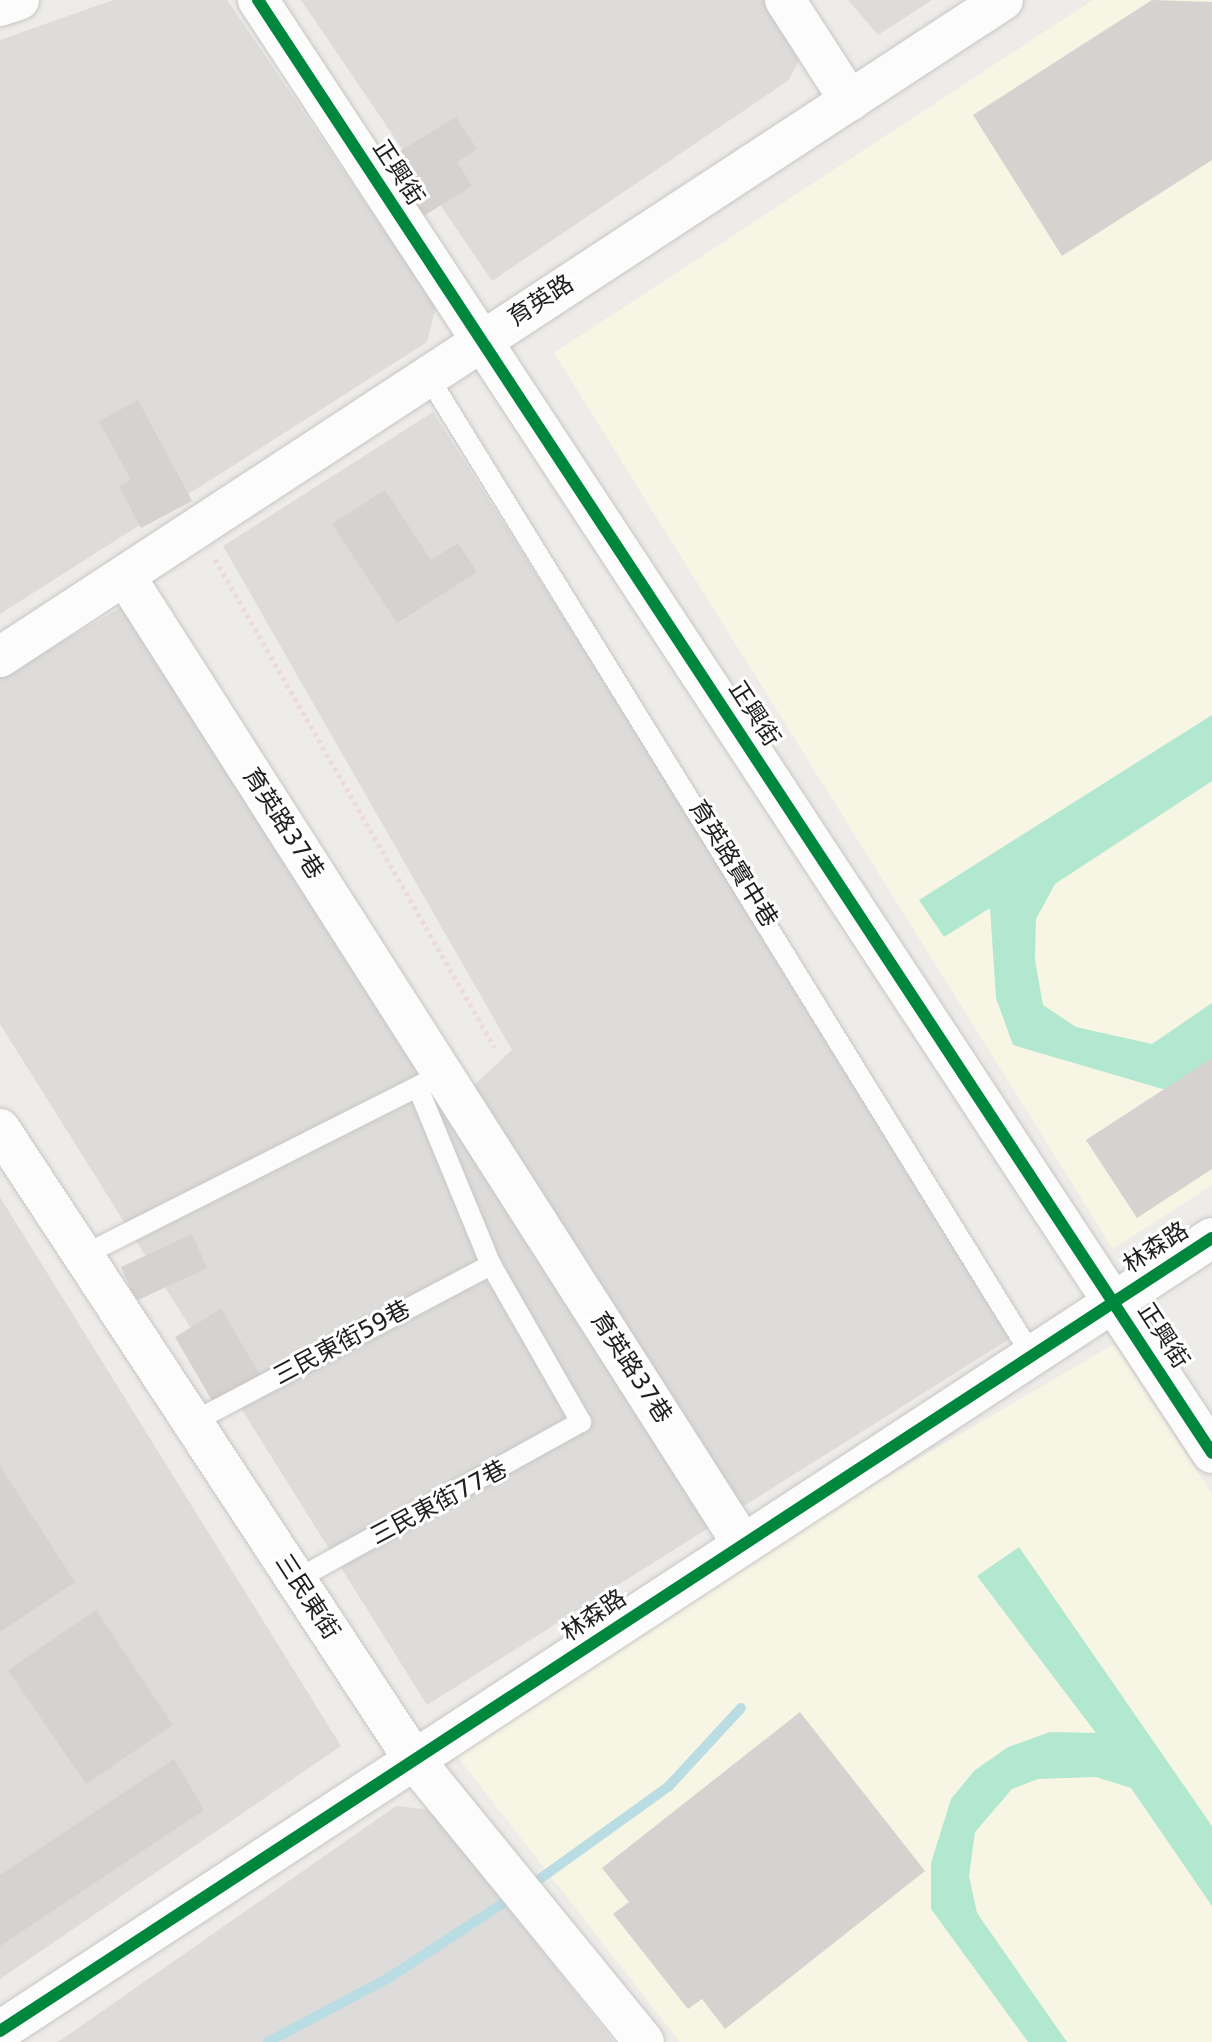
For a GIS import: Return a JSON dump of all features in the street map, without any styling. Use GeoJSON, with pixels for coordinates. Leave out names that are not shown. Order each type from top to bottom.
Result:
{"type":"FeatureCollection","features":[{"type":"Feature","properties":{"kind":"street"},"geometry":{"type":"LineString","coordinates":[[0,6],[19,0]]}},
{"type":"Feature","properties":{"kind":"street","name":"正興街"},"geometry":{"type":"LineString","coordinates":[[258,0],[1212,1453]]}},
{"type":"Feature","properties":{"kind":"street"},"geometry":{"type":"LineString","coordinates":[[785,0],[850,101]]}},
{"type":"Feature","properties":{"kind":"street","name":"育英路"},"geometry":{"type":"LineString","coordinates":[[0,657],[1003,0]]}},
{"type":"Feature","properties":{"kind":"street","name":"育英路37巷"},"geometry":{"type":"LineString","coordinates":[[125,576],[430,1080],[742,1543]]}},
{"type":"Feature","properties":{"kind":"street","name":"三民東街"},"geometry":{"type":"LineString","coordinates":[[0,1129],[415,1761],[644,2042]]}},
{"type":"Feature","properties":{"kind":"street","name":"林森路"},"geometry":{"type":"LineString","coordinates":[[0,2033],[742,1543],[1212,1238]]}},
{"type":"Feature","properties":{"kind":"lane","name":"育英路實中巷"},"geometry":{"type":"LineString","coordinates":[[429,378],[1031,1354]]}},
{"type":"Feature","properties":{"kind":"lane"},"geometry":{"type":"LineString","coordinates":[[84,1255],[430,1080],[491,1265]]}},
{"type":"Feature","properties":{"kind":"lane","name":"三民東街59巷"},"geometry":{"type":"LineString","coordinates":[[193,1422],[491,1265]]}},
{"type":"Feature","properties":{"kind":"lane","name":"三民東街77巷"},"geometry":{"type":"LineString","coordinates":[[296,1580],[581,1422],[491,1265]]}},
{"type":"Feature","properties":{"kind":"lane"},"geometry":{"type":"LineString","coordinates":[[0,2033],[5,2042]]}},
{"type":"Feature","properties":{"kind":"path"},"geometry":{"type":"LineString","coordinates":[[197,528],[495,1048]]}},
{"type":"Feature","properties":{"kind":"shaded area"},"geometry":{"type":"Polygon","coordinates":[[[113,0],[227,0],[436,306],[427,342],[0,614],[0,40],[113,0]]]}},
{"type":"Feature","properties":{"kind":"shaded area"},"geometry":{"type":"Polygon","coordinates":[[[301,0],[766,0],[802,54],[789,80],[492,281],[301,0]]]}},
{"type":"Feature","properties":{"kind":"shaded area"},"geometry":{"type":"Polygon","coordinates":[[[848,0],[932,0],[878,35],[848,0]]]}},
{"type":"Feature","properties":{"kind":"shaded area"},"geometry":{"type":"Polygon","coordinates":[[[1093,0],[1212,0],[1212,1185],[1113,1249],[554,353],[1093,0]]]}},
{"type":"Feature","properties":{"kind":"shaded area"},"geometry":{"type":"Polygon","coordinates":[[[433,412],[852,1071],[1011,1338],[427,1705],[0,1024],[0,678],[125,605],[458,1100],[512,1050],[223,546],[433,412]]]}},
{"type":"Feature","properties":{"kind":"shaded area"},"geometry":{"type":"Polygon","coordinates":[[[0,1197],[341,1746],[0,1979],[0,1197]]]}},
{"type":"Feature","properties":{"kind":"shaded area"},"geometry":{"type":"Polygon","coordinates":[[[1114,1344],[1212,1494],[1212,2042],[680,2042],[443,1738],[1114,1344]]]}},
{"type":"Feature","properties":{"kind":"shaded area"},"geometry":{"type":"Polygon","coordinates":[[[396,1806],[431,1810],[614,2042],[58,2042],[396,1806]]]}},
{"type":"Feature","properties":{"kind":"green space"},"geometry":{"type":"Polygon","coordinates":[[[1212,715],[1212,781],[1055,884],[1036,919],[1035,960],[1043,1005],[1076,1027],[1152,1044],[1212,1003],[1212,1060],[1166,1090],[1013,1045],[996,998],[990,908],[944,937],[919,900],[1212,715]]]}},
{"type":"Feature","properties":{"kind":"green space"},"geometry":{"type":"Polygon","coordinates":[[[1019,1547],[1212,1826],[1212,1906],[1131,1788],[1096,1777],[1038,1779],[1012,1789],[975,1832],[969,1876],[977,1913],[1067,2042],[1028,2042],[931,1909],[931,1863],[951,1799],[974,1771],[1008,1747],[1050,1732],[1096,1733],[977,1576],[1019,1547]]]}},
{"type":"Feature","properties":{"kind":"building"},"geometry":{"type":"Polygon","coordinates":[[[1152,0],[1212,2],[1212,160],[1062,256],[973,115],[1152,0]]]}},
{"type":"Feature","properties":{"kind":"building"},"geometry":{"type":"Polygon","coordinates":[[[456,117],[477,149],[457,162],[472,186],[417,220],[382,162],[456,117]]]}},
{"type":"Feature","properties":{"kind":"building"},"geometry":{"type":"Polygon","coordinates":[[[138,400],[192,501],[141,528],[119,486],[131,480],[99,421],[138,400]]]}},
{"type":"Feature","properties":{"kind":"building"},"geometry":{"type":"Polygon","coordinates":[[[385,490],[431,560],[458,543],[477,572],[397,623],[332,524],[385,490]]]}},
{"type":"Feature","properties":{"kind":"building"},"geometry":{"type":"Polygon","coordinates":[[[1212,1058],[1212,1169],[1137,1218],[1086,1140],[1212,1058]]]}},
{"type":"Feature","properties":{"kind":"building"},"geometry":{"type":"Polygon","coordinates":[[[192,1234],[207,1268],[136,1301],[121,1267],[192,1234]]]}},
{"type":"Feature","properties":{"kind":"building"},"geometry":{"type":"Polygon","coordinates":[[[221,1309],[262,1378],[215,1406],[175,1337],[221,1309]]]}},
{"type":"Feature","properties":{"kind":"building"},"geometry":{"type":"Polygon","coordinates":[[[0,1466],[75,1582],[0,1632],[0,1466]]]}},
{"type":"Feature","properties":{"kind":"building"},"geometry":{"type":"Polygon","coordinates":[[[96,1610],[173,1725],[86,1784],[8,1670],[96,1610]]]}},
{"type":"Feature","properties":{"kind":"building"},"geometry":{"type":"Polygon","coordinates":[[[800,1712],[925,1871],[725,2029],[702,1999],[688,2009],[613,1914],[629,1902],[602,1868],[800,1712]]]}},
{"type":"Feature","properties":{"kind":"building"},"geometry":{"type":"Polygon","coordinates":[[[174,1759],[204,1810],[0,1946],[0,1875],[174,1759]]]}},
{"type":"Feature","properties":{"kind":"waterway"},"geometry":{"type":"LineString","coordinates":[[530,1886],[669,1786],[741,1708]]}},
{"type":"Feature","properties":{"kind":"waterway"},"geometry":{"type":"LineString","coordinates":[[268,2042],[390,1977],[516,1895]]}},
{"type":"Feature","properties":{"kind":"cycle path"},"geometry":{"type":"LineString","coordinates":[[258,0],[1212,1453]]}},
{"type":"Feature","properties":{"kind":"cycle path"},"geometry":{"type":"LineString","coordinates":[[0,2031],[1212,1238]]}}]}
